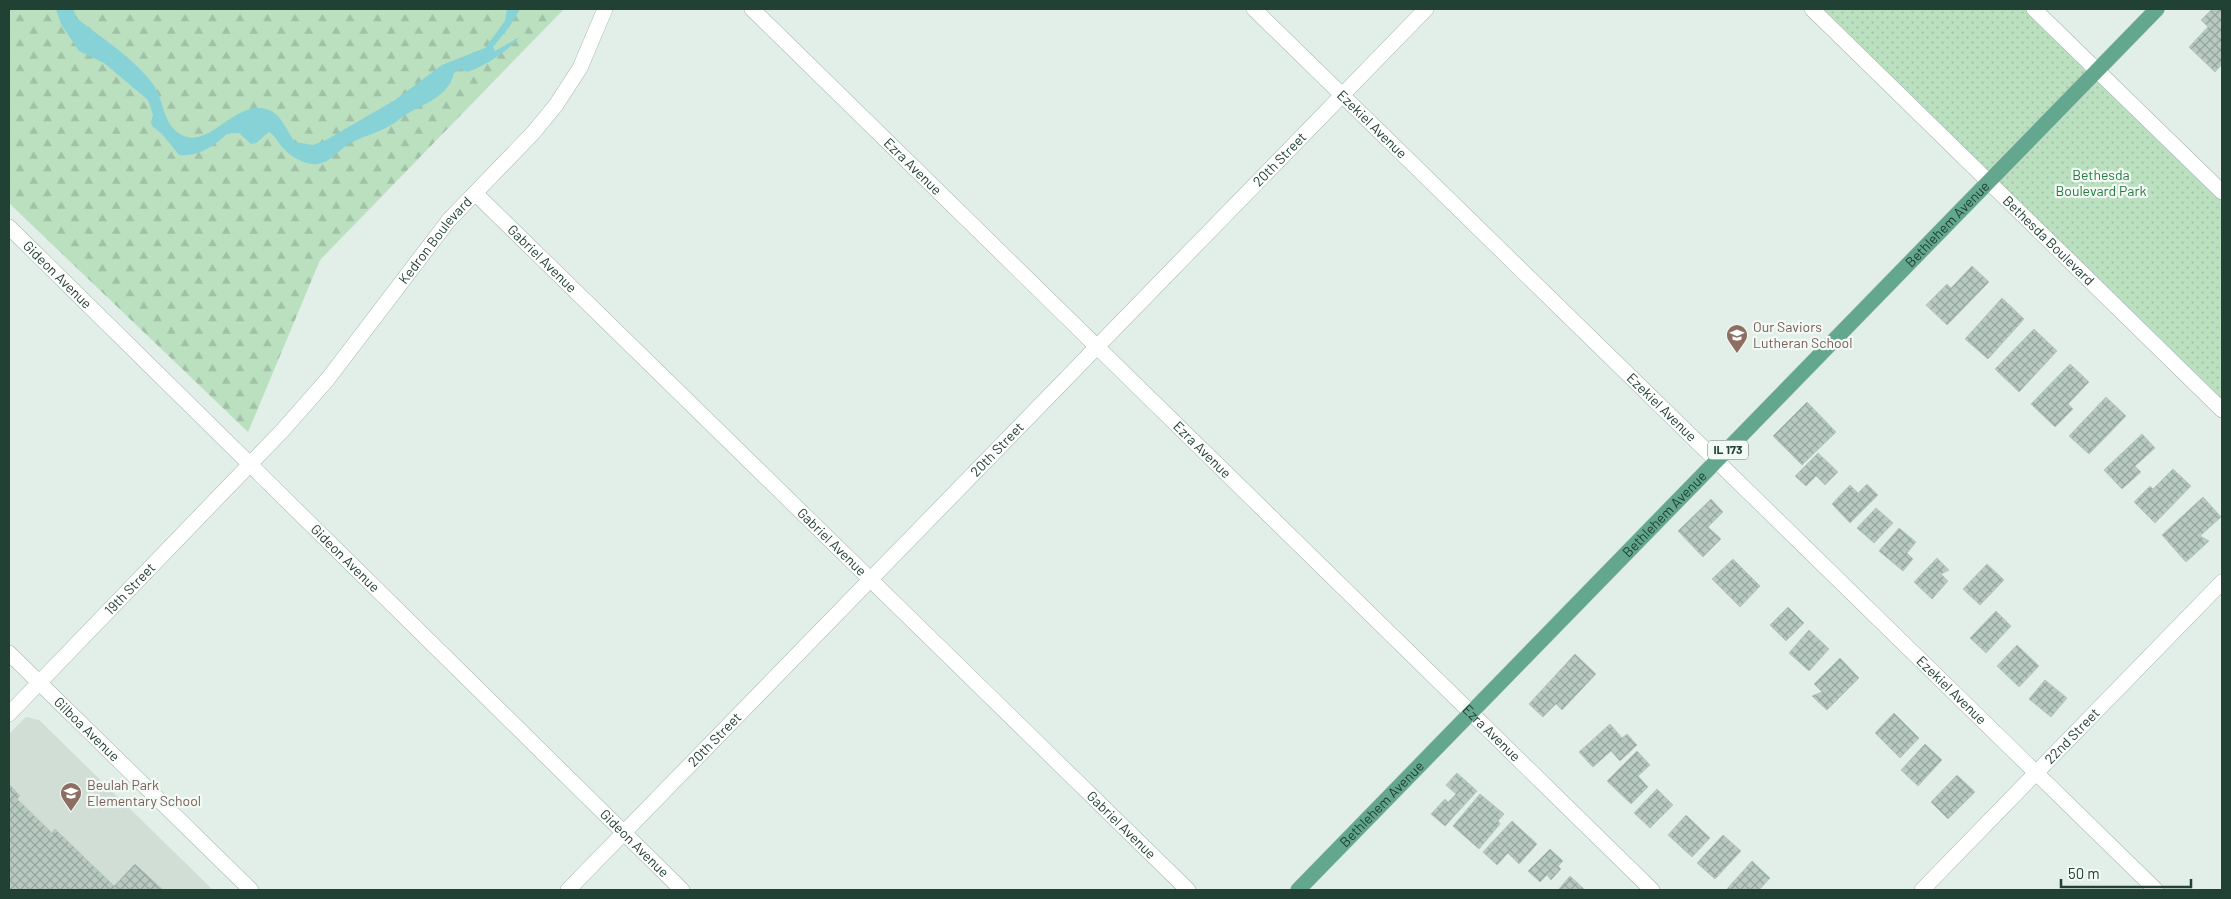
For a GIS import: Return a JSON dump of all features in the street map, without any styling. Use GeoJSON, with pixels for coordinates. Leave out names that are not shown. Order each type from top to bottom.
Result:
{"type":"FeatureCollection","features":[{"type":"Feature","properties":{"kind":"main road","name":"Bethlehem Avenue"},"geometry":{"type":"LineString","coordinates":[[1298,890],[2157,9]]}},
{"type":"Feature","properties":{"kind":"street","name":"Kedron Boulevard"},"geometry":{"type":"LineString","coordinates":[[250,464],[327,380],[449,220],[533,133],[556,105],[580,68],[605,9]]}},
{"type":"Feature","properties":{"kind":"street","name":"Ezra Avenue"},"geometry":{"type":"LineString","coordinates":[[752,9],[1652,890]]}},
{"type":"Feature","properties":{"kind":"street","name":"Ezekiel Avenue"},"geometry":{"type":"LineString","coordinates":[[1254,9],[2156,890]]}},
{"type":"Feature","properties":{"kind":"street","name":"20th Street"},"geometry":{"type":"LineString","coordinates":[[568,890],[1426,9]]}},
{"type":"Feature","properties":{"kind":"street","name":"Bethesda Boulevard"},"geometry":{"type":"LineString","coordinates":[[1812,9],[2222,410]]}},
{"type":"Feature","properties":{"kind":"street"},"geometry":{"type":"LineString","coordinates":[[2034,9],[2222,192]]}},
{"type":"Feature","properties":{"kind":"street","name":"Gabriel Avenue"},"geometry":{"type":"LineString","coordinates":[[475,193],[1188,890]]}},
{"type":"Feature","properties":{"kind":"street","name":"Gideon Avenue"},"geometry":{"type":"LineString","coordinates":[[9,227],[682,890]]}},
{"type":"Feature","properties":{"kind":"street","name":"19th Street"},"geometry":{"type":"LineString","coordinates":[[9,714],[250,464]]}},
{"type":"Feature","properties":{"kind":"street","name":"22nd Street"},"geometry":{"type":"LineString","coordinates":[[1922,890],[2222,582]]}},
{"type":"Feature","properties":{"kind":"street","name":"Gilboa Avenue"},"geometry":{"type":"LineString","coordinates":[[9,653],[251,890]]}},
{"type":"Feature","properties":{"kind":"shaded area","name":"Beulah Park Elementary School"},"geometry":{"type":"Polygon","coordinates":[[[26,717],[39,720],[213,890],[9,890],[9,734],[26,717]]]}},
{"type":"Feature","properties":{"kind":"green space"},"geometry":{"type":"Polygon","coordinates":[[[9,9],[564,9],[320,260],[248,432],[9,203],[9,9]]]}},
{"type":"Feature","properties":{"kind":"green space","name":"Bethesda Boulevard Park"},"geometry":{"type":"Polygon","coordinates":[[[1813,9],[2034,9],[2222,192],[2222,410],[1813,9]]]}},
{"type":"Feature","properties":{"kind":"water"},"geometry":{"type":"Polygon","coordinates":[[[56,9],[74,9],[75,17],[137,66],[157,90],[170,125],[182,135],[192,138],[203,136],[234,116],[257,108],[274,112],[295,142],[313,145],[326,140],[395,100],[442,65],[485,48],[505,21],[507,9],[520,9],[510,26],[493,47],[495,51],[520,37],[509,48],[482,66],[467,72],[461,69],[454,73],[447,88],[435,98],[386,128],[345,146],[327,161],[314,164],[304,162],[291,155],[269,132],[256,143],[251,144],[239,133],[228,133],[206,150],[193,154],[179,155],[162,134],[152,126],[153,115],[148,100],[104,63],[79,51],[61,24],[56,9]]]}},
{"type":"Feature","properties":{"kind":"building"},"geometry":{"type":"Polygon","coordinates":[[[2212,9],[2222,9],[2222,64],[2215,72],[2189,47],[2208,27],[2201,20],[2212,9]]]}},
{"type":"Feature","properties":{"kind":"building"},"geometry":{"type":"Polygon","coordinates":[[[1972,266],[1989,282],[1947,325],[1926,305],[1947,284],[1951,288],[1972,266]]]}},
{"type":"Feature","properties":{"kind":"building"},"geometry":{"type":"Polygon","coordinates":[[[2002,298],[2024,319],[1988,359],[1965,339],[2002,298]]]}},
{"type":"Feature","properties":{"kind":"building"},"geometry":{"type":"Polygon","coordinates":[[[2034,329],[2057,351],[2019,392],[1995,369],[2034,329]]]}},
{"type":"Feature","properties":{"kind":"building"},"geometry":{"type":"Polygon","coordinates":[[[2070,364],[2089,382],[2068,404],[2073,409],[2055,427],[2031,404],[2070,364]]]}},
{"type":"Feature","properties":{"kind":"building"},"geometry":{"type":"Polygon","coordinates":[[[2106,397],[2126,416],[2089,454],[2069,436],[2106,397]]]}},
{"type":"Feature","properties":{"kind":"building"},"geometry":{"type":"Polygon","coordinates":[[[1807,402],[1836,432],[1802,465],[1773,436],[1807,402]]]}},
{"type":"Feature","properties":{"kind":"building"},"geometry":{"type":"Polygon","coordinates":[[[2142,434],[2155,448],[2135,466],[2141,472],[2122,489],[2104,470],[2142,434]]]}},
{"type":"Feature","properties":{"kind":"building"},"geometry":{"type":"Polygon","coordinates":[[[1818,453],[1838,472],[1825,485],[1816,476],[1806,486],[1795,476],[1818,453]]]}},
{"type":"Feature","properties":{"kind":"building"},"geometry":{"type":"Polygon","coordinates":[[[2173,469],[2191,486],[2155,523],[2134,502],[2150,486],[2153,489],[2173,469]]]}},
{"type":"Feature","properties":{"kind":"building"},"geometry":{"type":"Polygon","coordinates":[[[1867,484],[1878,495],[1850,523],[1832,504],[1850,485],[1858,493],[1867,484]]]}},
{"type":"Feature","properties":{"kind":"building"},"geometry":{"type":"Polygon","coordinates":[[[2203,497],[2221,517],[2200,536],[2209,541],[2186,562],[2162,535],[2203,497]]]}},
{"type":"Feature","properties":{"kind":"building"},"geometry":{"type":"Polygon","coordinates":[[[1711,499],[1723,512],[1708,527],[1721,539],[1703,557],[1678,531],[1711,499]]]}},
{"type":"Feature","properties":{"kind":"building"},"geometry":{"type":"Polygon","coordinates":[[[1876,508],[1893,523],[1874,543],[1857,528],[1876,508]]]}},
{"type":"Feature","properties":{"kind":"building"},"geometry":{"type":"Polygon","coordinates":[[[1899,528],[1916,542],[1907,553],[1913,559],[1903,571],[1879,551],[1899,528]]]}},
{"type":"Feature","properties":{"kind":"building"},"geometry":{"type":"Polygon","coordinates":[[[1937,558],[1949,570],[1941,574],[1948,581],[1932,599],[1914,582],[1937,558]]]}},
{"type":"Feature","properties":{"kind":"building"},"geometry":{"type":"Polygon","coordinates":[[[1733,559],[1760,586],[1740,607],[1712,579],[1733,559]]]}},
{"type":"Feature","properties":{"kind":"building"},"geometry":{"type":"Polygon","coordinates":[[[1987,564],[2004,580],[1980,605],[1963,589],[1987,564]]]}},
{"type":"Feature","properties":{"kind":"building"},"geometry":{"type":"Polygon","coordinates":[[[1788,607],[1804,623],[1786,641],[1770,625],[1788,607]]]}},
{"type":"Feature","properties":{"kind":"building"},"geometry":{"type":"Polygon","coordinates":[[[1996,611],[2011,626],[1986,653],[1970,638],[1996,611]]]}},
{"type":"Feature","properties":{"kind":"building"},"geometry":{"type":"Polygon","coordinates":[[[1809,630],[1829,649],[1809,671],[1789,653],[1809,630]]]}},
{"type":"Feature","properties":{"kind":"building"},"geometry":{"type":"Polygon","coordinates":[[[2017,645],[2039,666],[2019,687],[1997,666],[2017,645]]]}},
{"type":"Feature","properties":{"kind":"building"},"geometry":{"type":"Polygon","coordinates":[[[1575,654],[1596,674],[1562,710],[1556,704],[1543,717],[1529,704],[1575,654]]]}},
{"type":"Feature","properties":{"kind":"building"},"geometry":{"type":"Polygon","coordinates":[[[1840,658],[1859,678],[1827,710],[1812,696],[1822,692],[1814,684],[1840,658]]]}},
{"type":"Feature","properties":{"kind":"building"},"geometry":{"type":"Polygon","coordinates":[[[2045,680],[2067,698],[2051,717],[2029,699],[2045,680]]]}},
{"type":"Feature","properties":{"kind":"building"},"geometry":{"type":"Polygon","coordinates":[[[1894,713],[1919,738],[1900,758],[1875,733],[1894,713]]]}},
{"type":"Feature","properties":{"kind":"building"},"geometry":{"type":"Polygon","coordinates":[[[1610,724],[1622,738],[1627,734],[1637,745],[1620,761],[1611,751],[1593,767],[1579,752],[1610,724]]]}},
{"type":"Feature","properties":{"kind":"building"},"geometry":{"type":"Polygon","coordinates":[[[1925,744],[1942,760],[1918,786],[1901,770],[1925,744]]]}},
{"type":"Feature","properties":{"kind":"building"},"geometry":{"type":"Polygon","coordinates":[[[1637,751],[1650,765],[1638,776],[1648,787],[1631,804],[1607,781],[1637,751]]]}},
{"type":"Feature","properties":{"kind":"building"},"geometry":{"type":"Polygon","coordinates":[[[1457,773],[1477,791],[1445,826],[1431,814],[1445,799],[1448,802],[1456,794],[1446,785],[1457,773]]]}},
{"type":"Feature","properties":{"kind":"building"},"geometry":{"type":"Polygon","coordinates":[[[1957,775],[1975,792],[1948,819],[1931,802],[1957,775]]]}},
{"type":"Feature","properties":{"kind":"building"},"geometry":{"type":"Polygon","coordinates":[[[9,784],[20,796],[17,799],[52,833],[55,829],[114,886],[135,864],[163,890],[9,890],[9,784]]]}},
{"type":"Feature","properties":{"kind":"building"},"geometry":{"type":"Polygon","coordinates":[[[1657,789],[1673,805],[1650,828],[1634,813],[1657,789]]]}},
{"type":"Feature","properties":{"kind":"building"},"geometry":{"type":"Polygon","coordinates":[[[1480,794],[1504,814],[1498,821],[1500,824],[1479,849],[1453,826],[1480,794]]]}},
{"type":"Feature","properties":{"kind":"building"},"geometry":{"type":"Polygon","coordinates":[[[1686,815],[1710,838],[1692,857],[1668,835],[1686,815]]]}},
{"type":"Feature","properties":{"kind":"building"},"geometry":{"type":"Polygon","coordinates":[[[1512,821],[1537,844],[1519,864],[1508,853],[1497,865],[1483,852],[1512,821]]]}},
{"type":"Feature","properties":{"kind":"building"},"geometry":{"type":"Polygon","coordinates":[[[1723,835],[1741,851],[1715,879],[1697,863],[1723,835]]]}},
{"type":"Feature","properties":{"kind":"building"},"geometry":{"type":"Polygon","coordinates":[[[1550,849],[1563,861],[1558,866],[1561,869],[1551,880],[1547,875],[1540,882],[1528,871],[1550,849]]]}},
{"type":"Feature","properties":{"kind":"building"},"geometry":{"type":"Polygon","coordinates":[[[1752,861],[1770,878],[1759,890],[1726,890],[1752,861]]]}},
{"type":"Feature","properties":{"kind":"building"},"geometry":{"type":"Polygon","coordinates":[[[1570,876],[1585,890],[1558,890],[1570,876]]]}},
{"type":"Feature","properties":{"kind":"place","name":"Our Saviors Lutheran School"},"geometry":{"type":"Point","coordinates":[1737,354]}},
{"type":"Feature","properties":{"kind":"place","name":"Beulah Park Elementary School"},"geometry":{"type":"Point","coordinates":[71,812]}}]}
